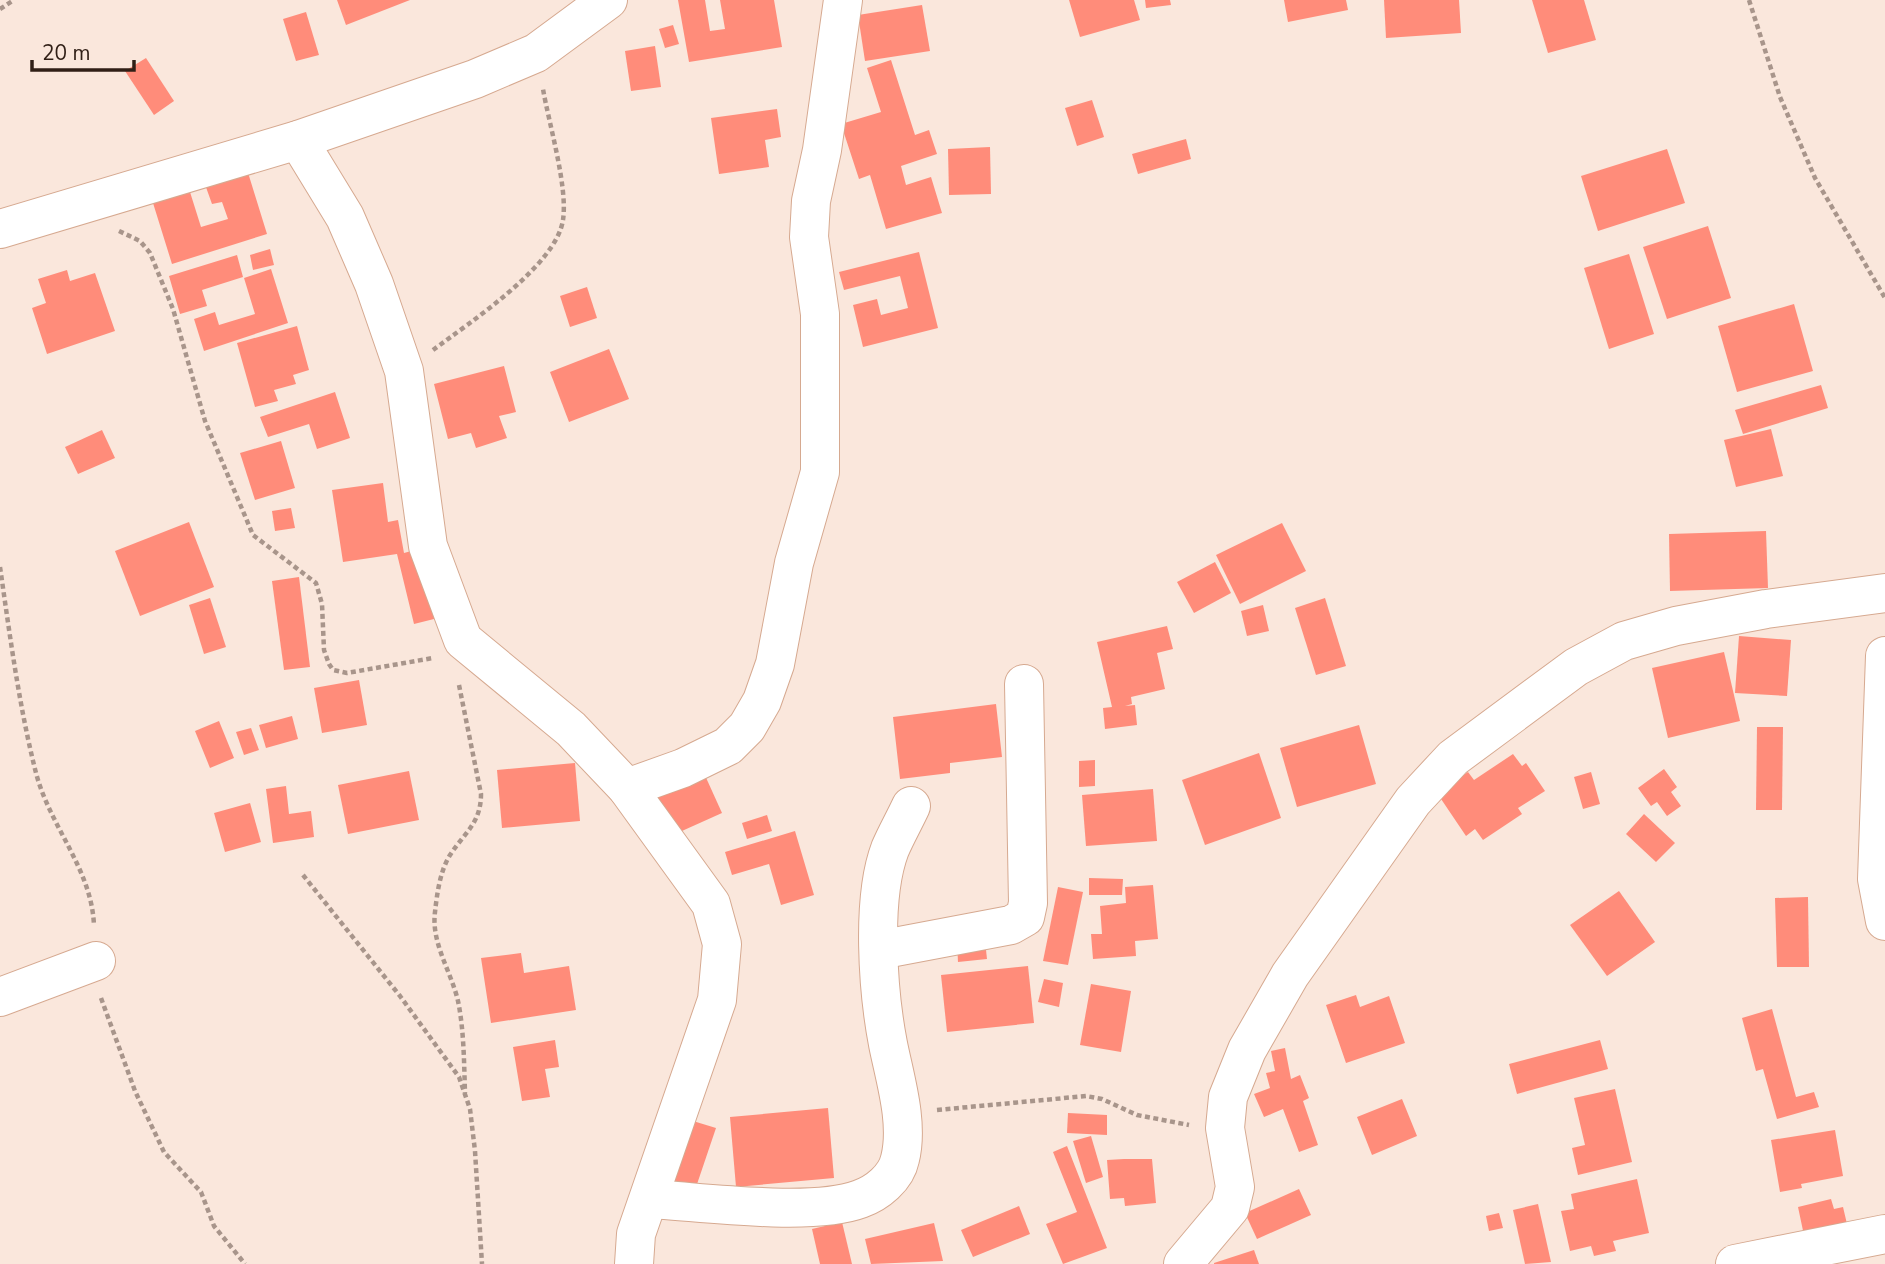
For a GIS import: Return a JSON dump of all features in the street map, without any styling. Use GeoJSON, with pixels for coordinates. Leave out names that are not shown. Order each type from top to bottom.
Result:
{"type":"FeatureCollection","features":[{"type":"Feature","properties":{"kind":"street"},"geometry":{"type":"LineString","coordinates":[[0,229],[298,139],[425,97],[536,53],[608,0]]}},
{"type":"Feature","properties":{"kind":"street"},"geometry":{"type":"LineString","coordinates":[[627,788],[694,763],[728,746],[747,727],[762,701],[775,664],[794,564],[820,472],[820,314],[809,237],[811,201],[822,150],[843,0]]}},
{"type":"Feature","properties":{"kind":"street"},"geometry":{"type":"LineString","coordinates":[[298,139],[345,217],[374,284],[404,371],[428,546],[463,640],[462,651],[571,729],[627,788],[711,904],[722,944],[716,1000],[636,1234],[634,1264]]}},
{"type":"Feature","properties":{"kind":"street"},"geometry":{"type":"LineString","coordinates":[[1182,1264],[1230,1208],[1234,1177],[1225,1128],[1228,1097],[1247,1050],[1290,975],[1413,801],[1454,758],[1576,667],[1624,641],[1676,626],[1766,608],[1885,593]]}},
{"type":"Feature","properties":{"kind":"street"},"geometry":{"type":"LineString","coordinates":[[1885,656],[1877,878],[1885,921]]}},
{"type":"Feature","properties":{"kind":"street"},"geometry":{"type":"LineString","coordinates":[[879,950],[1011,925],[1025,917],[1028,903],[1024,684]]}},
{"type":"Feature","properties":{"kind":"street"},"geometry":{"type":"LineString","coordinates":[[649,1199],[803,1207],[860,1199],[880,1188],[893,1175],[901,1159],[901,1112],[884,1024],[879,950],[881,889],[890,851],[911,806]]}},
{"type":"Feature","properties":{"kind":"street"},"geometry":{"type":"LineString","coordinates":[[0,997],[96,961]]}},
{"type":"Feature","properties":{"kind":"street"},"geometry":{"type":"LineString","coordinates":[[1735,1264],[1885,1234]]}},
{"type":"Feature","properties":{"kind":"path"},"geometry":{"type":"LineString","coordinates":[[0,8],[13,0]]}},
{"type":"Feature","properties":{"kind":"path"},"geometry":{"type":"LineString","coordinates":[[1749,0],[1780,97],[1815,178],[1885,298]]}},
{"type":"Feature","properties":{"kind":"path"},"geometry":{"type":"LineString","coordinates":[[404,371],[468,324],[529,273],[555,243],[563,222],[564,201],[536,53]]}},
{"type":"Feature","properties":{"kind":"path"},"geometry":{"type":"LineString","coordinates":[[117,229],[140,241],[150,253],[173,309],[205,421],[253,535],[316,583],[322,604],[328,664],[333,670],[347,673],[462,651],[481,808],[471,830],[449,857],[440,881],[434,916],[435,935],[458,1000],[465,1093],[475,1151],[482,1264]]}},
{"type":"Feature","properties":{"kind":"path"},"geometry":{"type":"LineString","coordinates":[[303,875],[400,996],[459,1077],[465,1093]]}},
{"type":"Feature","properties":{"kind":"path"},"geometry":{"type":"LineString","coordinates":[[901,1112],[1020,1105],[1086,1096],[1102,1099],[1156,1121],[1225,1128]]}},
{"type":"Feature","properties":{"kind":"building"},"geometry":{"type":"Polygon","coordinates":[[[337,0],[410,0],[346,25],[337,0]]]}},
{"type":"Feature","properties":{"kind":"building"},"geometry":{"type":"Polygon","coordinates":[[[678,0],[705,0],[710,31],[725,29],[720,0],[774,0],[782,47],[689,62],[678,0]]]}},
{"type":"Feature","properties":{"kind":"building"},"geometry":{"type":"Polygon","coordinates":[[[1069,0],[1134,0],[1140,20],[1080,37],[1069,0]]]}},
{"type":"Feature","properties":{"kind":"building"},"geometry":{"type":"Polygon","coordinates":[[[1145,0],[1170,0],[1171,5],[1146,8],[1145,0]]]}},
{"type":"Feature","properties":{"kind":"building"},"geometry":{"type":"Polygon","coordinates":[[[1284,0],[1346,0],[1348,10],[1288,22],[1284,0]]]}},
{"type":"Feature","properties":{"kind":"building"},"geometry":{"type":"Polygon","coordinates":[[[1384,0],[1459,0],[1461,33],[1386,38],[1384,0]]]}},
{"type":"Feature","properties":{"kind":"building"},"geometry":{"type":"Polygon","coordinates":[[[1532,0],[1584,0],[1596,40],[1548,53],[1532,0]]]}},
{"type":"Feature","properties":{"kind":"building"},"geometry":{"type":"Polygon","coordinates":[[[922,5],[930,51],[865,61],[858,15],[922,5]]]}},
{"type":"Feature","properties":{"kind":"building"},"geometry":{"type":"Polygon","coordinates":[[[306,12],[319,55],[296,61],[283,19],[306,12]]]}},
{"type":"Feature","properties":{"kind":"building"},"geometry":{"type":"Polygon","coordinates":[[[673,25],[679,44],[665,48],[659,29],[673,25]]]}},
{"type":"Feature","properties":{"kind":"building"},"geometry":{"type":"Polygon","coordinates":[[[655,46],[661,87],[631,91],[625,51],[655,46]]]}},
{"type":"Feature","properties":{"kind":"building"},"geometry":{"type":"Polygon","coordinates":[[[146,58],[174,101],[154,115],[125,71],[146,58]]]}},
{"type":"Feature","properties":{"kind":"building"},"geometry":{"type":"Polygon","coordinates":[[[891,60],[915,135],[929,130],[937,154],[901,166],[906,185],[931,177],[942,213],[886,229],[870,175],[859,179],[841,124],[881,112],[867,68],[891,60]]]}},
{"type":"Feature","properties":{"kind":"building"},"geometry":{"type":"Polygon","coordinates":[[[1092,100],[1104,137],[1077,146],[1065,108],[1092,100]]]}},
{"type":"Feature","properties":{"kind":"building"},"geometry":{"type":"Polygon","coordinates":[[[777,109],[781,137],[765,140],[769,167],[719,174],[711,118],[777,109]]]}},
{"type":"Feature","properties":{"kind":"building"},"geometry":{"type":"Polygon","coordinates":[[[1186,139],[1191,159],[1138,174],[1132,154],[1186,139]]]}},
{"type":"Feature","properties":{"kind":"building"},"geometry":{"type":"Polygon","coordinates":[[[990,147],[991,194],[949,195],[948,149],[990,147]]]}},
{"type":"Feature","properties":{"kind":"building"},"geometry":{"type":"Polygon","coordinates":[[[1667,149],[1685,203],[1598,231],[1581,176],[1667,149]]]}},
{"type":"Feature","properties":{"kind":"building"},"geometry":{"type":"Polygon","coordinates":[[[245,163],[267,234],[172,264],[153,203],[190,192],[201,227],[228,219],[222,202],[212,204],[202,176],[245,163]]]}},
{"type":"Feature","properties":{"kind":"building"},"geometry":{"type":"Polygon","coordinates":[[[1708,226],[1731,298],[1667,319],[1643,247],[1708,226]]]}},
{"type":"Feature","properties":{"kind":"building"},"geometry":{"type":"Polygon","coordinates":[[[270,249],[274,265],[253,270],[250,255],[270,249]]]}},
{"type":"Feature","properties":{"kind":"building"},"geometry":{"type":"Polygon","coordinates":[[[919,252],[938,328],[863,347],[853,305],[877,299],[881,315],[908,308],[900,276],[844,290],[839,272],[919,252]]]}},
{"type":"Feature","properties":{"kind":"building"},"geometry":{"type":"Polygon","coordinates":[[[1629,254],[1654,334],[1609,349],[1584,268],[1629,254]]]}},
{"type":"Feature","properties":{"kind":"building"},"geometry":{"type":"Polygon","coordinates":[[[237,255],[243,277],[202,290],[207,306],[180,314],[169,276],[237,255]]]}},
{"type":"Feature","properties":{"kind":"building"},"geometry":{"type":"Polygon","coordinates":[[[271,269],[288,323],[204,351],[194,319],[215,312],[219,325],[255,314],[244,278],[271,269]]]}},
{"type":"Feature","properties":{"kind":"building"},"geometry":{"type":"Polygon","coordinates":[[[67,270],[70,281],[95,273],[115,331],[47,354],[32,308],[46,303],[38,279],[67,270]]]}},
{"type":"Feature","properties":{"kind":"building"},"geometry":{"type":"Polygon","coordinates":[[[587,287],[597,318],[570,327],[560,296],[587,287]]]}},
{"type":"Feature","properties":{"kind":"building"},"geometry":{"type":"Polygon","coordinates":[[[1794,304],[1813,371],[1737,392],[1718,326],[1794,304]]]}},
{"type":"Feature","properties":{"kind":"building"},"geometry":{"type":"Polygon","coordinates":[[[297,326],[309,370],[293,375],[296,384],[274,390],[278,401],[255,407],[237,343],[297,326]]]}},
{"type":"Feature","properties":{"kind":"building"},"geometry":{"type":"Polygon","coordinates":[[[609,349],[629,399],[569,422],[550,372],[609,349]]]}},
{"type":"Feature","properties":{"kind":"building"},"geometry":{"type":"Polygon","coordinates":[[[504,366],[516,412],[499,416],[507,438],[476,448],[471,433],[448,439],[434,384],[504,366]]]}},
{"type":"Feature","properties":{"kind":"building"},"geometry":{"type":"Polygon","coordinates":[[[1821,385],[1828,408],[1743,434],[1735,410],[1821,385]]]}},
{"type":"Feature","properties":{"kind":"building"},"geometry":{"type":"Polygon","coordinates":[[[335,392],[350,438],[317,449],[309,424],[268,437],[260,417],[335,392]]]}},
{"type":"Feature","properties":{"kind":"building"},"geometry":{"type":"Polygon","coordinates":[[[1771,429],[1783,476],[1736,487],[1724,440],[1771,429]]]}},
{"type":"Feature","properties":{"kind":"building"},"geometry":{"type":"Polygon","coordinates":[[[102,430],[115,458],[78,474],[65,447],[102,430]]]}},
{"type":"Feature","properties":{"kind":"building"},"geometry":{"type":"Polygon","coordinates":[[[281,441],[295,488],[255,500],[240,453],[281,441]]]}},
{"type":"Feature","properties":{"kind":"building"},"geometry":{"type":"Polygon","coordinates":[[[383,483],[388,522],[398,520],[404,553],[422,548],[438,618],[414,624],[397,554],[343,562],[332,490],[383,483]]]}},
{"type":"Feature","properties":{"kind":"building"},"geometry":{"type":"Polygon","coordinates":[[[291,508],[295,528],[275,531],[272,511],[291,508]]]}},
{"type":"Feature","properties":{"kind":"building"},"geometry":{"type":"Polygon","coordinates":[[[189,522],[214,587],[140,616],[115,551],[189,522]]]}},
{"type":"Feature","properties":{"kind":"building"},"geometry":{"type":"Polygon","coordinates":[[[1282,523],[1306,571],[1240,604],[1216,555],[1282,523]]]}},
{"type":"Feature","properties":{"kind":"building"},"geometry":{"type":"Polygon","coordinates":[[[1766,531],[1768,588],[1670,591],[1669,534],[1766,531]]]}},
{"type":"Feature","properties":{"kind":"building"},"geometry":{"type":"Polygon","coordinates":[[[1215,562],[1231,593],[1194,613],[1177,582],[1215,562]]]}},
{"type":"Feature","properties":{"kind":"building"},"geometry":{"type":"Polygon","coordinates":[[[299,577],[310,667],[284,670],[272,581],[299,577]]]}},
{"type":"Feature","properties":{"kind":"building"},"geometry":{"type":"Polygon","coordinates":[[[210,598],[226,647],[204,654],[189,605],[210,598]]]}},
{"type":"Feature","properties":{"kind":"building"},"geometry":{"type":"Polygon","coordinates":[[[1325,598],[1346,666],[1316,675],[1295,608],[1325,598]]]}},
{"type":"Feature","properties":{"kind":"building"},"geometry":{"type":"Polygon","coordinates":[[[1263,605],[1269,631],[1247,636],[1241,611],[1263,605]]]}},
{"type":"Feature","properties":{"kind":"building"},"geometry":{"type":"Polygon","coordinates":[[[1167,626],[1173,649],[1157,653],[1165,689],[1131,697],[1132,704],[1125,706],[1135,705],[1137,725],[1105,729],[1103,708],[1112,707],[1097,642],[1167,626]]]}},
{"type":"Feature","properties":{"kind":"building"},"geometry":{"type":"Polygon","coordinates":[[[1739,636],[1791,640],[1787,696],[1735,693],[1739,636]]]}},
{"type":"Feature","properties":{"kind":"building"},"geometry":{"type":"Polygon","coordinates":[[[1724,652],[1740,721],[1668,738],[1652,668],[1724,652]]]}},
{"type":"Feature","properties":{"kind":"building"},"geometry":{"type":"Polygon","coordinates":[[[359,680],[367,725],[322,733],[314,688],[359,680]]]}},
{"type":"Feature","properties":{"kind":"building"},"geometry":{"type":"Polygon","coordinates":[[[996,704],[1002,757],[950,763],[950,773],[900,779],[893,717],[996,704]]]}},
{"type":"Feature","properties":{"kind":"building"},"geometry":{"type":"Polygon","coordinates":[[[292,716],[298,739],[266,748],[259,725],[292,716]]]}},
{"type":"Feature","properties":{"kind":"building"},"geometry":{"type":"Polygon","coordinates":[[[219,721],[234,758],[210,768],[195,731],[219,721]]]}},
{"type":"Feature","properties":{"kind":"building"},"geometry":{"type":"Polygon","coordinates":[[[1359,725],[1376,784],[1297,807],[1280,748],[1359,725]]]}},
{"type":"Feature","properties":{"kind":"building"},"geometry":{"type":"Polygon","coordinates":[[[1757,727],[1783,727],[1782,810],[1756,810],[1757,727]]]}},
{"type":"Feature","properties":{"kind":"building"},"geometry":{"type":"Polygon","coordinates":[[[251,728],[259,750],[244,755],[236,732],[251,728]]]}},
{"type":"Feature","properties":{"kind":"building"},"geometry":{"type":"Polygon","coordinates":[[[1259,753],[1281,818],[1205,845],[1182,780],[1259,753]]]}},
{"type":"Feature","properties":{"kind":"building"},"geometry":{"type":"Polygon","coordinates":[[[1513,754],[1522,766],[1526,763],[1545,791],[1518,808],[1522,814],[1483,840],[1475,829],[1466,836],[1437,793],[1468,772],[1474,780],[1513,754]]]}},
{"type":"Feature","properties":{"kind":"building"},"geometry":{"type":"Polygon","coordinates":[[[1095,760],[1095,786],[1079,787],[1079,761],[1095,760]]]}},
{"type":"Feature","properties":{"kind":"building"},"geometry":{"type":"Polygon","coordinates":[[[575,763],[580,821],[502,828],[497,770],[575,763]]]}},
{"type":"Feature","properties":{"kind":"building"},"geometry":{"type":"Polygon","coordinates":[[[1664,769],[1677,787],[1671,792],[1681,806],[1667,816],[1657,802],[1651,806],[1638,788],[1664,769]]]}},
{"type":"Feature","properties":{"kind":"building"},"geometry":{"type":"Polygon","coordinates":[[[409,771],[419,820],[348,834],[338,785],[409,771]]]}},
{"type":"Feature","properties":{"kind":"building"},"geometry":{"type":"Polygon","coordinates":[[[703,771],[722,813],[673,835],[655,794],[703,771]]]}},
{"type":"Feature","properties":{"kind":"building"},"geometry":{"type":"Polygon","coordinates":[[[1591,772],[1600,804],[1583,809],[1574,777],[1591,772]]]}},
{"type":"Feature","properties":{"kind":"building"},"geometry":{"type":"Polygon","coordinates":[[[286,786],[289,814],[311,811],[314,837],[273,843],[266,789],[286,786]]]}},
{"type":"Feature","properties":{"kind":"building"},"geometry":{"type":"Polygon","coordinates":[[[1153,789],[1157,841],[1086,846],[1082,795],[1153,789]]]}},
{"type":"Feature","properties":{"kind":"building"},"geometry":{"type":"Polygon","coordinates":[[[250,803],[261,842],[225,852],[214,813],[250,803]]]}},
{"type":"Feature","properties":{"kind":"building"},"geometry":{"type":"Polygon","coordinates":[[[1644,814],[1675,843],[1656,862],[1626,834],[1644,814]]]}},
{"type":"Feature","properties":{"kind":"building"},"geometry":{"type":"Polygon","coordinates":[[[767,815],[772,831],[747,839],[742,823],[767,815]]]}},
{"type":"Feature","properties":{"kind":"building"},"geometry":{"type":"Polygon","coordinates":[[[795,831],[814,895],[781,905],[769,864],[732,875],[725,852],[795,831]]]}},
{"type":"Feature","properties":{"kind":"building"},"geometry":{"type":"Polygon","coordinates":[[[1089,878],[1123,879],[1122,895],[1089,895],[1089,878]]]}},
{"type":"Feature","properties":{"kind":"building"},"geometry":{"type":"Polygon","coordinates":[[[1153,885],[1158,939],[1135,941],[1136,956],[1093,959],[1091,934],[1102,934],[1100,906],[1126,903],[1125,887],[1153,885]]]}},
{"type":"Feature","properties":{"kind":"building"},"geometry":{"type":"Polygon","coordinates":[[[1058,887],[1083,892],[1068,965],[1043,961],[1058,887]]]}},
{"type":"Feature","properties":{"kind":"building"},"geometry":{"type":"Polygon","coordinates":[[[1619,891],[1655,942],[1607,976],[1570,925],[1619,891]]]}},
{"type":"Feature","properties":{"kind":"building"},"geometry":{"type":"Polygon","coordinates":[[[1808,897],[1809,967],[1777,967],[1775,898],[1808,897]]]}},
{"type":"Feature","properties":{"kind":"building"},"geometry":{"type":"Polygon","coordinates":[[[985,941],[987,959],[958,962],[957,943],[985,941]]]}},
{"type":"Feature","properties":{"kind":"building"},"geometry":{"type":"Polygon","coordinates":[[[521,953],[524,973],[569,966],[576,1010],[491,1023],[481,958],[521,953]]]}},
{"type":"Feature","properties":{"kind":"building"},"geometry":{"type":"Polygon","coordinates":[[[1028,966],[1034,1023],[947,1032],[941,975],[1028,966]]]}},
{"type":"Feature","properties":{"kind":"building"},"geometry":{"type":"Polygon","coordinates":[[[1044,979],[1063,983],[1059,1007],[1038,1002],[1044,979]]]}},
{"type":"Feature","properties":{"kind":"building"},"geometry":{"type":"Polygon","coordinates":[[[1091,984],[1131,991],[1121,1052],[1080,1045],[1091,984]]]}},
{"type":"Feature","properties":{"kind":"building"},"geometry":{"type":"Polygon","coordinates":[[[1356,995],[1360,1007],[1389,996],[1405,1043],[1346,1063],[1326,1005],[1356,995]]]}},
{"type":"Feature","properties":{"kind":"building"},"geometry":{"type":"Polygon","coordinates":[[[1772,1009],[1796,1097],[1814,1092],[1819,1107],[1777,1119],[1763,1069],[1756,1071],[1742,1018],[1772,1009]]]}},
{"type":"Feature","properties":{"kind":"building"},"geometry":{"type":"Polygon","coordinates":[[[555,1040],[559,1067],[545,1069],[550,1097],[522,1101],[513,1047],[555,1040]]]}},
{"type":"Feature","properties":{"kind":"building"},"geometry":{"type":"Polygon","coordinates":[[[1600,1040],[1608,1069],[1517,1094],[1509,1064],[1600,1040]]]}},
{"type":"Feature","properties":{"kind":"building"},"geometry":{"type":"Polygon","coordinates":[[[1285,1048],[1291,1079],[1300,1075],[1309,1098],[1303,1101],[1318,1145],[1299,1152],[1283,1109],[1264,1117],[1254,1094],[1270,1088],[1266,1073],[1275,1071],[1271,1051],[1285,1048]]]}},
{"type":"Feature","properties":{"kind":"building"},"geometry":{"type":"Polygon","coordinates":[[[1615,1089],[1632,1162],[1578,1175],[1572,1148],[1585,1145],[1574,1098],[1615,1089]]]}},
{"type":"Feature","properties":{"kind":"building"},"geometry":{"type":"Polygon","coordinates":[[[1402,1099],[1417,1136],[1372,1155],[1357,1117],[1402,1099]]]}},
{"type":"Feature","properties":{"kind":"building"},"geometry":{"type":"Polygon","coordinates":[[[828,1108],[834,1178],[736,1187],[730,1117],[828,1108]]]}},
{"type":"Feature","properties":{"kind":"building"},"geometry":{"type":"Polygon","coordinates":[[[1068,1113],[1107,1115],[1107,1135],[1067,1133],[1068,1113]]]}},
{"type":"Feature","properties":{"kind":"building"},"geometry":{"type":"Polygon","coordinates":[[[693,1121],[716,1128],[694,1193],[671,1186],[693,1121]]]}},
{"type":"Feature","properties":{"kind":"building"},"geometry":{"type":"Polygon","coordinates":[[[1835,1130],[1843,1176],[1801,1184],[1802,1188],[1780,1192],[1771,1140],[1835,1130]]]}},
{"type":"Feature","properties":{"kind":"building"},"geometry":{"type":"Polygon","coordinates":[[[1091,1136],[1103,1177],[1086,1183],[1073,1141],[1091,1136]]]}},
{"type":"Feature","properties":{"kind":"building"},"geometry":{"type":"Polygon","coordinates":[[[1067,1146],[1107,1248],[1063,1264],[1046,1224],[1077,1212],[1053,1152],[1067,1146]]]}},
{"type":"Feature","properties":{"kind":"building"},"geometry":{"type":"Polygon","coordinates":[[[1152,1159],[1156,1203],[1125,1206],[1124,1198],[1110,1199],[1107,1160],[1152,1159]]]}},
{"type":"Feature","properties":{"kind":"building"},"geometry":{"type":"Polygon","coordinates":[[[1637,1179],[1649,1233],[1613,1241],[1616,1251],[1594,1256],[1591,1246],[1570,1251],[1561,1211],[1574,1209],[1571,1194],[1637,1179]]]}},
{"type":"Feature","properties":{"kind":"building"},"geometry":{"type":"Polygon","coordinates":[[[1299,1189],[1311,1215],[1257,1239],[1245,1213],[1299,1189]]]}},
{"type":"Feature","properties":{"kind":"building"},"geometry":{"type":"Polygon","coordinates":[[[1831,1199],[1834,1209],[1843,1207],[1847,1224],[1809,1259],[1798,1207],[1831,1199]]]}},
{"type":"Feature","properties":{"kind":"building"},"geometry":{"type":"Polygon","coordinates":[[[1538,1204],[1551,1262],[1525,1264],[1513,1210],[1538,1204]]]}},
{"type":"Feature","properties":{"kind":"building"},"geometry":{"type":"Polygon","coordinates":[[[1019,1206],[1030,1234],[973,1257],[961,1230],[1019,1206]]]}},
{"type":"Feature","properties":{"kind":"building"},"geometry":{"type":"Polygon","coordinates":[[[1499,1213],[1503,1228],[1489,1231],[1486,1216],[1499,1213]]]}},
{"type":"Feature","properties":{"kind":"building"},"geometry":{"type":"Polygon","coordinates":[[[842,1222],[852,1264],[820,1264],[812,1229],[842,1222]]]}},
{"type":"Feature","properties":{"kind":"building"},"geometry":{"type":"Polygon","coordinates":[[[934,1223],[943,1261],[871,1264],[865,1239],[934,1223]]]}},
{"type":"Feature","properties":{"kind":"building"},"geometry":{"type":"Polygon","coordinates":[[[1254,1250],[1259,1264],[1214,1264],[1214,1263],[1254,1250]]]}}]}
